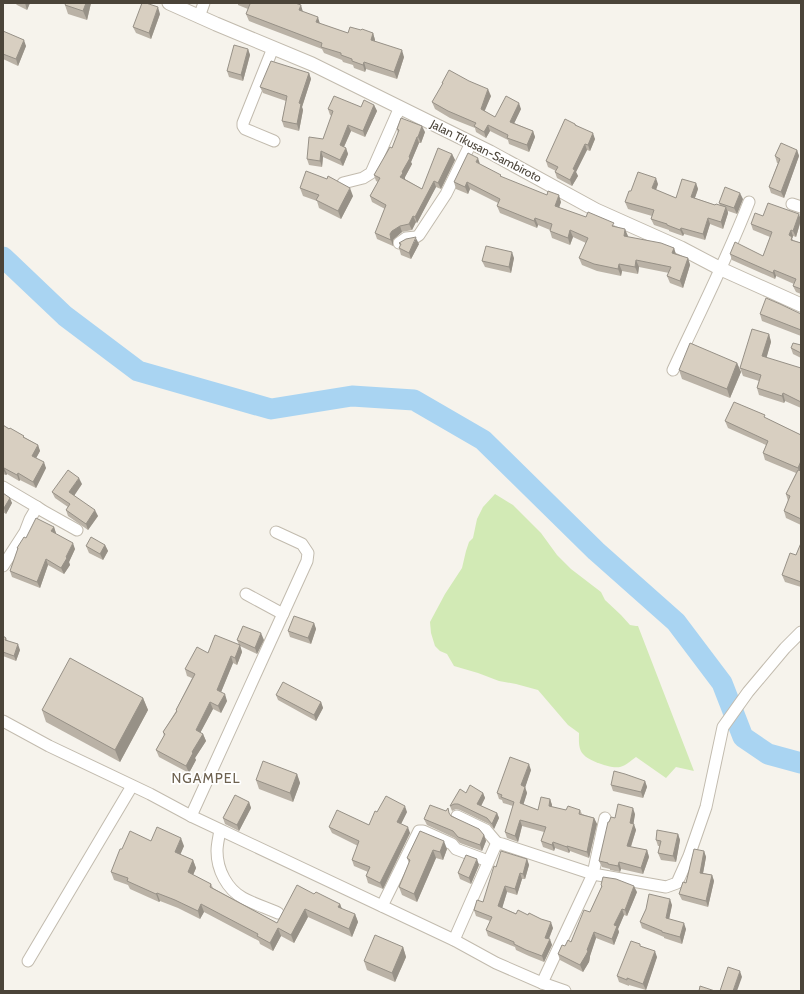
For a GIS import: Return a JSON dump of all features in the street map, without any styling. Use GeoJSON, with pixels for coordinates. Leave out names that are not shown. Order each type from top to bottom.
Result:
{"type":"FeatureCollection","features":[{"type":"Feature","properties":{"kind":"street","name":"Jalan Tikusan-Sambiroto"},"geometry":{"type":"LineString","coordinates":[[169,3],[312,64],[471,142],[596,210],[681,248],[721,269],[801,305]]}},
{"type":"Feature","properties":{"kind":"street"},"geometry":{"type":"LineString","coordinates":[[199,17],[204,3]]}},
{"type":"Feature","properties":{"kind":"street"},"geometry":{"type":"LineString","coordinates":[[273,48],[243,126],[245,129],[274,141]]}},
{"type":"Feature","properties":{"kind":"street"},"geometry":{"type":"LineString","coordinates":[[344,183],[363,178],[371,173],[400,107]]}},
{"type":"Feature","properties":{"kind":"street"},"geometry":{"type":"LineString","coordinates":[[399,243],[406,238],[416,237],[419,235],[446,194],[471,142]]}},
{"type":"Feature","properties":{"kind":"street"},"geometry":{"type":"LineString","coordinates":[[673,370],[740,227],[749,202]]}},
{"type":"Feature","properties":{"kind":"street"},"geometry":{"type":"LineString","coordinates":[[3,487],[77,530]]}},
{"type":"Feature","properties":{"kind":"street"},"geometry":{"type":"LineString","coordinates":[[3,566],[25,532],[37,507]]}},
{"type":"Feature","properties":{"kind":"street"},"geometry":{"type":"LineString","coordinates":[[191,816],[307,560],[308,553],[302,544],[276,532]]}},
{"type":"Feature","properties":{"kind":"street"},"geometry":{"type":"LineString","coordinates":[[246,594],[283,614]]}},
{"type":"Feature","properties":{"kind":"street"},"geometry":{"type":"LineString","coordinates":[[457,816],[486,830],[497,843],[594,874],[666,887],[677,883],[689,856],[706,807],[723,727],[748,692],[785,648],[801,632]]}},
{"type":"Feature","properties":{"kind":"street"},"geometry":{"type":"LineString","coordinates":[[3,721],[49,746],[191,816],[454,940],[496,963],[542,983],[565,991]]}},
{"type":"Feature","properties":{"kind":"street"},"geometry":{"type":"LineString","coordinates":[[28,961],[132,786]]}},
{"type":"Feature","properties":{"kind":"street"},"geometry":{"type":"LineString","coordinates":[[542,983],[594,874],[605,818]]}},
{"type":"Feature","properties":{"kind":"street"},"geometry":{"type":"LineString","coordinates":[[220,830],[217,853],[220,868],[226,882],[234,891],[244,898],[278,913]]}},
{"type":"Feature","properties":{"kind":"street"},"geometry":{"type":"LineString","coordinates":[[382,906],[419,831],[423,831],[452,844],[456,849],[488,861]]}},
{"type":"Feature","properties":{"kind":"street"},"geometry":{"type":"LineString","coordinates":[[454,940],[497,843]]}},
{"type":"Feature","properties":{"kind":"green space"},"geometry":{"type":"Polygon","coordinates":[[[495,494],[513,505],[541,533],[557,555],[571,569],[601,592],[605,600],[630,625],[638,626],[694,771],[676,767],[666,778],[636,757],[620,767],[606,766],[595,762],[581,752],[579,733],[568,725],[538,690],[499,681],[454,666],[447,654],[440,651],[435,646],[431,633],[430,622],[445,594],[462,568],[469,542],[473,538],[477,519],[483,507],[495,494]]]}},
{"type":"Feature","properties":{"kind":"building"},"geometry":{"type":"Polygon","coordinates":[[[66,3],[86,3],[83,11],[65,5],[66,3]]]}},
{"type":"Feature","properties":{"kind":"building"},"geometry":{"type":"Polygon","coordinates":[[[142,3],[158,7],[149,33],[133,27],[142,3]]]}},
{"type":"Feature","properties":{"kind":"building"},"geometry":{"type":"Polygon","coordinates":[[[248,3],[295,3],[301,5],[299,10],[318,17],[316,22],[348,33],[350,27],[373,33],[371,40],[402,50],[394,72],[364,62],[363,65],[352,61],[352,59],[341,55],[341,53],[321,47],[322,43],[246,14],[250,4],[248,3]]]}},
{"type":"Feature","properties":{"kind":"building"},"geometry":{"type":"Polygon","coordinates":[[[3,31],[24,40],[16,59],[3,54],[3,31]]]}},
{"type":"Feature","properties":{"kind":"building"},"geometry":{"type":"Polygon","coordinates":[[[234,45],[248,49],[241,75],[227,71],[234,45]]]}},
{"type":"Feature","properties":{"kind":"building"},"geometry":{"type":"Polygon","coordinates":[[[271,61],[309,73],[299,103],[301,104],[297,124],[282,121],[287,96],[260,87],[271,61]]]}},
{"type":"Feature","properties":{"kind":"building"},"geometry":{"type":"Polygon","coordinates":[[[449,70],[488,89],[481,109],[495,117],[506,96],[519,103],[510,122],[533,131],[527,145],[507,138],[508,135],[488,125],[484,132],[474,126],[476,123],[448,111],[432,102],[449,70]]]}},
{"type":"Feature","properties":{"kind":"building"},"geometry":{"type":"Polygon","coordinates":[[[334,96],[361,107],[364,100],[374,105],[363,131],[348,125],[340,145],[346,148],[340,160],[321,151],[320,161],[307,159],[309,137],[323,139],[333,111],[328,109],[334,96]]]}},
{"type":"Feature","properties":{"kind":"building"},"geometry":{"type":"Polygon","coordinates":[[[401,118],[422,126],[409,157],[410,158],[400,177],[422,189],[438,148],[452,154],[438,183],[434,181],[415,217],[413,216],[409,224],[400,226],[392,231],[390,234],[391,240],[375,233],[386,205],[370,196],[380,178],[374,175],[390,147],[392,148],[399,130],[397,129],[401,118]]]}},
{"type":"Feature","properties":{"kind":"building"},"geometry":{"type":"Polygon","coordinates":[[[565,119],[593,133],[588,145],[585,144],[573,169],[575,170],[570,180],[555,172],[558,167],[546,161],[565,119]]]}},
{"type":"Feature","properties":{"kind":"building"},"geometry":{"type":"Polygon","coordinates":[[[781,143],[797,150],[781,192],[769,187],[780,159],[775,156],[781,143]]]}},
{"type":"Feature","properties":{"kind":"building"},"geometry":{"type":"Polygon","coordinates":[[[468,153],[478,158],[476,162],[501,175],[500,176],[547,195],[548,191],[559,195],[555,206],[586,217],[588,212],[614,223],[612,226],[625,229],[624,236],[661,243],[674,248],[672,253],[688,258],[680,281],[667,276],[671,267],[636,260],[635,267],[619,264],[618,269],[594,264],[579,258],[588,238],[570,230],[568,238],[550,231],[552,224],[535,218],[534,221],[497,206],[500,199],[467,182],[465,187],[454,182],[468,153]]]}},
{"type":"Feature","properties":{"kind":"building"},"geometry":{"type":"Polygon","coordinates":[[[306,171],[327,179],[328,176],[350,188],[338,211],[316,200],[319,195],[300,188],[306,171]]]}},
{"type":"Feature","properties":{"kind":"building"},"geometry":{"type":"Polygon","coordinates":[[[638,172],[656,178],[652,188],[676,198],[682,179],[696,183],[691,197],[726,207],[721,222],[708,218],[703,234],[681,228],[680,230],[651,219],[654,210],[625,202],[638,172]]]}},
{"type":"Feature","properties":{"kind":"building"},"geometry":{"type":"Polygon","coordinates":[[[725,187],[740,193],[734,208],[719,203],[725,187]]]}},
{"type":"Feature","properties":{"kind":"building"},"geometry":{"type":"Polygon","coordinates":[[[768,203],[799,214],[793,231],[791,230],[789,235],[792,237],[791,240],[801,243],[801,289],[793,286],[796,279],[774,270],[773,273],[730,254],[735,242],[763,256],[772,232],[751,224],[755,213],[763,216],[768,203]]]}},
{"type":"Feature","properties":{"kind":"building"},"geometry":{"type":"Polygon","coordinates":[[[416,237],[409,253],[399,248],[401,244],[399,243],[406,239],[416,237]]]}},
{"type":"Feature","properties":{"kind":"building"},"geometry":{"type":"Polygon","coordinates":[[[486,246],[512,252],[509,267],[482,261],[486,246]]]}},
{"type":"Feature","properties":{"kind":"building"},"geometry":{"type":"Polygon","coordinates":[[[766,298],[801,314],[801,330],[760,314],[766,298]]]}},
{"type":"Feature","properties":{"kind":"building"},"geometry":{"type":"Polygon","coordinates":[[[752,329],[769,334],[762,356],[801,368],[801,402],[783,393],[782,396],[757,388],[761,375],[740,368],[752,329]]]}},
{"type":"Feature","properties":{"kind":"building"},"geometry":{"type":"Polygon","coordinates":[[[690,343],[737,363],[727,389],[679,370],[690,343]]]}},
{"type":"Feature","properties":{"kind":"building"},"geometry":{"type":"Polygon","coordinates":[[[793,343],[801,345],[801,353],[791,348],[793,343]]]}},
{"type":"Feature","properties":{"kind":"building"},"geometry":{"type":"Polygon","coordinates":[[[734,402],[765,415],[764,417],[801,435],[801,461],[798,468],[763,453],[768,441],[725,421],[734,402]]]}},
{"type":"Feature","properties":{"kind":"building"},"geometry":{"type":"Polygon","coordinates":[[[3,425],[38,445],[32,456],[44,462],[33,482],[18,473],[17,475],[4,468],[3,469],[3,425]]]}},
{"type":"Feature","properties":{"kind":"building"},"geometry":{"type":"Polygon","coordinates":[[[68,470],[79,478],[69,492],[95,510],[86,524],[66,510],[70,504],[52,492],[68,470]]]}},
{"type":"Feature","properties":{"kind":"building"},"geometry":{"type":"Polygon","coordinates":[[[798,470],[801,471],[801,519],[784,511],[790,496],[786,494],[798,470]]]}},
{"type":"Feature","properties":{"kind":"building"},"geometry":{"type":"Polygon","coordinates":[[[3,493],[10,498],[4,508],[3,508],[3,493]]]}},
{"type":"Feature","properties":{"kind":"building"},"geometry":{"type":"Polygon","coordinates":[[[36,518],[54,527],[51,531],[73,543],[61,568],[46,559],[37,582],[10,571],[17,548],[24,537],[26,538],[36,518]]]}},
{"type":"Feature","properties":{"kind":"building"},"geometry":{"type":"Polygon","coordinates":[[[91,537],[105,545],[100,554],[86,546],[91,537]]]}},
{"type":"Feature","properties":{"kind":"building"},"geometry":{"type":"Polygon","coordinates":[[[801,543],[801,582],[782,575],[790,553],[796,555],[801,543]]]}},
{"type":"Feature","properties":{"kind":"building"},"geometry":{"type":"Polygon","coordinates":[[[294,616],[314,623],[308,638],[288,631],[294,616]]]}},
{"type":"Feature","properties":{"kind":"building"},"geometry":{"type":"Polygon","coordinates":[[[243,626],[261,633],[255,648],[237,640],[243,626]]]}},
{"type":"Feature","properties":{"kind":"building"},"geometry":{"type":"Polygon","coordinates":[[[215,635],[240,645],[235,658],[231,656],[217,690],[225,694],[218,706],[210,702],[196,730],[203,734],[192,752],[193,753],[186,766],[156,750],[165,734],[163,732],[177,711],[176,710],[195,674],[185,669],[197,647],[208,653],[215,635]]]}},
{"type":"Feature","properties":{"kind":"building"},"geometry":{"type":"Polygon","coordinates":[[[3,636],[6,638],[5,640],[18,644],[14,656],[3,652],[3,636]]]}},
{"type":"Feature","properties":{"kind":"building"},"geometry":{"type":"Polygon","coordinates":[[[70,658],[143,698],[115,750],[42,710],[70,658]]]}},
{"type":"Feature","properties":{"kind":"building"},"geometry":{"type":"Polygon","coordinates":[[[283,682],[321,702],[314,715],[276,695],[283,682]]]}},
{"type":"Feature","properties":{"kind":"building"},"geometry":{"type":"Polygon","coordinates":[[[510,757],[529,764],[521,785],[525,787],[520,803],[538,810],[541,797],[550,799],[549,806],[566,810],[568,806],[580,810],[579,814],[594,818],[587,852],[553,842],[552,845],[541,841],[546,827],[520,820],[515,836],[505,832],[514,802],[501,797],[502,795],[497,793],[510,757]]]}},
{"type":"Feature","properties":{"kind":"building"},"geometry":{"type":"Polygon","coordinates":[[[263,761],[297,774],[290,793],[256,780],[263,761]]]}},
{"type":"Feature","properties":{"kind":"building"},"geometry":{"type":"Polygon","coordinates":[[[614,771],[645,781],[641,792],[611,785],[614,771]]]}},
{"type":"Feature","properties":{"kind":"building"},"geometry":{"type":"Polygon","coordinates":[[[470,785],[483,793],[477,804],[497,813],[492,824],[487,818],[458,804],[450,806],[460,789],[466,793],[470,785]]]}},
{"type":"Feature","properties":{"kind":"building"},"geometry":{"type":"Polygon","coordinates":[[[235,795],[249,802],[237,825],[223,818],[235,795]]]}},
{"type":"Feature","properties":{"kind":"building"},"geometry":{"type":"Polygon","coordinates":[[[386,796],[405,806],[397,822],[408,827],[380,883],[366,876],[370,867],[352,860],[359,841],[329,827],[337,810],[369,825],[375,811],[377,812],[386,796]]]}},
{"type":"Feature","properties":{"kind":"building"},"geometry":{"type":"Polygon","coordinates":[[[618,804],[633,808],[630,823],[634,824],[627,846],[647,850],[641,868],[619,862],[618,866],[599,861],[608,822],[611,817],[615,818],[618,804]]]}},
{"type":"Feature","properties":{"kind":"building"},"geometry":{"type":"Polygon","coordinates":[[[430,805],[446,811],[448,808],[451,816],[479,829],[484,835],[480,845],[458,837],[453,831],[424,819],[430,805]]]}},
{"type":"Feature","properties":{"kind":"building"},"geometry":{"type":"Polygon","coordinates":[[[157,827],[181,838],[175,852],[193,860],[188,872],[211,884],[210,887],[277,923],[297,885],[314,894],[316,892],[340,904],[338,907],[355,914],[349,929],[305,909],[291,935],[278,928],[270,943],[257,936],[258,934],[201,904],[198,911],[127,881],[128,878],[111,872],[120,849],[122,849],[130,831],[151,841],[157,827]]]}},
{"type":"Feature","properties":{"kind":"building"},"geometry":{"type":"Polygon","coordinates":[[[657,830],[678,834],[673,856],[658,853],[661,841],[656,840],[657,830]]]}},
{"type":"Feature","properties":{"kind":"building"},"geometry":{"type":"Polygon","coordinates":[[[420,831],[444,841],[440,852],[433,850],[414,894],[399,887],[410,860],[407,858],[420,831]]]}},
{"type":"Feature","properties":{"kind":"building"},"geometry":{"type":"Polygon","coordinates":[[[694,849],[704,851],[700,873],[712,875],[706,901],[679,894],[683,882],[686,883],[694,849]]]}},
{"type":"Feature","properties":{"kind":"building"},"geometry":{"type":"Polygon","coordinates":[[[501,851],[527,859],[523,874],[520,873],[515,889],[505,886],[498,906],[516,914],[518,910],[528,915],[529,913],[551,922],[545,938],[550,939],[542,956],[526,950],[514,944],[514,942],[486,930],[492,917],[474,910],[477,900],[483,902],[494,866],[496,867],[501,851]]]}},
{"type":"Feature","properties":{"kind":"building"},"geometry":{"type":"Polygon","coordinates":[[[466,855],[477,859],[469,878],[458,873],[466,855]]]}},
{"type":"Feature","properties":{"kind":"building"},"geometry":{"type":"Polygon","coordinates":[[[603,877],[616,879],[634,886],[625,910],[622,909],[614,925],[617,926],[612,939],[594,932],[587,950],[588,951],[580,965],[558,954],[562,945],[565,946],[568,940],[571,942],[584,910],[590,912],[602,886],[603,877]]]}},
{"type":"Feature","properties":{"kind":"building"},"geometry":{"type":"Polygon","coordinates":[[[649,894],[670,899],[666,918],[684,923],[680,937],[662,932],[640,922],[646,909],[649,894]]]}},
{"type":"Feature","properties":{"kind":"building"},"geometry":{"type":"Polygon","coordinates":[[[375,935],[403,947],[392,973],[364,961],[375,935]]]}},
{"type":"Feature","properties":{"kind":"building"},"geometry":{"type":"Polygon","coordinates":[[[631,941],[655,951],[643,984],[617,976],[631,941]]]}},
{"type":"Feature","properties":{"kind":"building"},"geometry":{"type":"Polygon","coordinates":[[[728,967],[740,971],[733,991],[720,991],[728,967]]]}},
{"type":"Feature","properties":{"kind":"building"},"geometry":{"type":"Polygon","coordinates":[[[700,986],[715,991],[699,991],[700,986]]]}},
{"type":"Feature","properties":{"kind":"waterway"},"geometry":{"type":"LineString","coordinates":[[3,257],[65,316],[138,371],[271,409],[352,396],[414,400],[483,440],[596,551],[676,622],[722,683],[743,737],[768,754],[801,763]]}},
{"type":"Feature","properties":{"kind":"district","name":"NGAMPEL"},"geometry":{"type":"Point","coordinates":[206,778]}}]}
